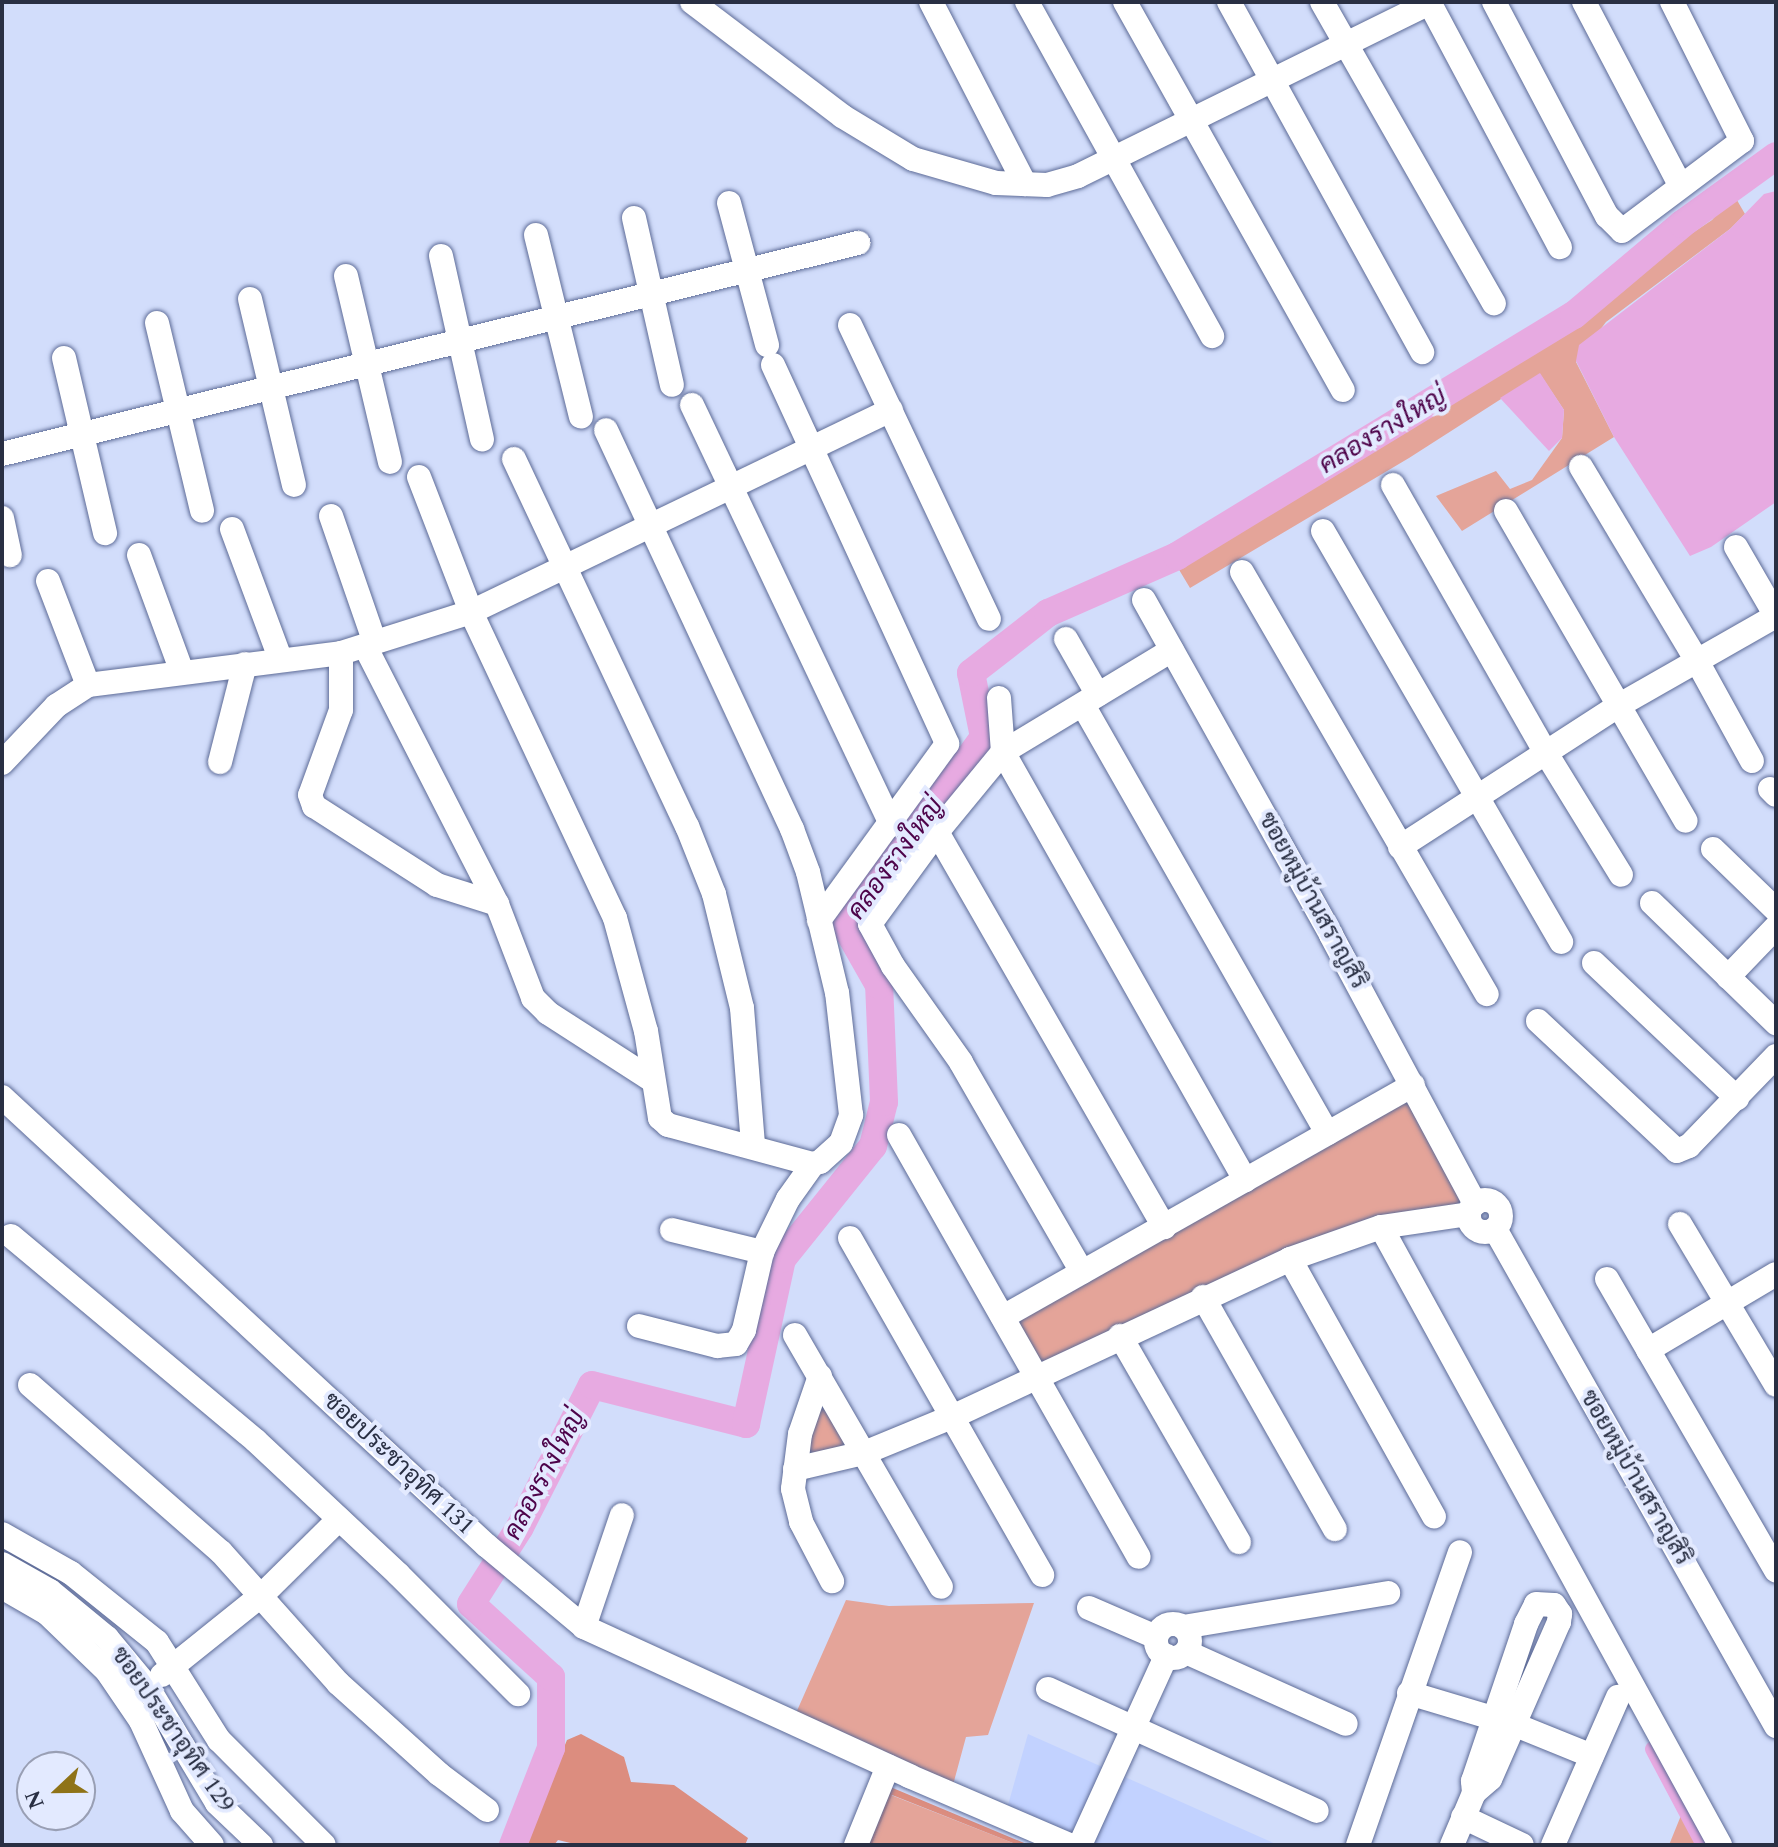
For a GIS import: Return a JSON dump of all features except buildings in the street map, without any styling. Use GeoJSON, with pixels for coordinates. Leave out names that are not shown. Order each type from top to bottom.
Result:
{"type":"FeatureCollection","features":[{"type":"Feature","properties":{"kind":"street"},"geometry":{"type":"LineString","coordinates":[[692,2],[842,116],[892,148],[956,173],[996,183],[1047,185],[1113,159],[1430,3],[1560,247]]}},
{"type":"Feature","properties":{"kind":"street"},"geometry":{"type":"LineString","coordinates":[[931,2],[1025,184]]}},
{"type":"Feature","properties":{"kind":"street"},"geometry":{"type":"LineString","coordinates":[[1027,2],[1212,336]]}},
{"type":"Feature","properties":{"kind":"street"},"geometry":{"type":"LineString","coordinates":[[1125,2],[1343,390]]}},
{"type":"Feature","properties":{"kind":"street"},"geometry":{"type":"LineString","coordinates":[[1229,2],[1422,352]]}},
{"type":"Feature","properties":{"kind":"street"},"geometry":{"type":"LineString","coordinates":[[1322,2],[1494,303]]}},
{"type":"Feature","properties":{"kind":"street"},"geometry":{"type":"LineString","coordinates":[[1494,2],[1617,229],[1628,228],[1680,185],[1738,146],[1742,137],[1672,2]]}},
{"type":"Feature","properties":{"kind":"street"},"geometry":{"type":"LineString","coordinates":[[1584,2],[1680,185]]}},
{"type":"Feature","properties":{"kind":"street"},"geometry":{"type":"LineString","coordinates":[[729,203],[744,271],[770,355],[947,744],[819,920]]}},
{"type":"Feature","properties":{"kind":"street"},"geometry":{"type":"LineString","coordinates":[[634,218],[672,385]]}},
{"type":"Feature","properties":{"kind":"street"},"geometry":{"type":"LineString","coordinates":[[536,235],[581,417]]}},
{"type":"Feature","properties":{"kind":"street"},"geometry":{"type":"LineString","coordinates":[[2,454],[858,243]]}},
{"type":"Feature","properties":{"kind":"street"},"geometry":{"type":"LineString","coordinates":[[441,256],[482,439]]}},
{"type":"Feature","properties":{"kind":"street"},"geometry":{"type":"LineString","coordinates":[[346,276],[390,462]]}},
{"type":"Feature","properties":{"kind":"street"},"geometry":{"type":"LineString","coordinates":[[250,299],[294,485]]}},
{"type":"Feature","properties":{"kind":"street"},"geometry":{"type":"LineString","coordinates":[[157,323],[202,511]]}},
{"type":"Feature","properties":{"kind":"street"},"geometry":{"type":"LineString","coordinates":[[850,325],[989,619]]}},
{"type":"Feature","properties":{"kind":"street"},"geometry":{"type":"LineString","coordinates":[[64,358],[105,533]]}},
{"type":"Feature","properties":{"kind":"street"},"geometry":{"type":"LineString","coordinates":[[692,405],[891,825]]}},
{"type":"Feature","properties":{"kind":"street"},"geometry":{"type":"LineString","coordinates":[[2,763],[56,706],[88,685],[280,658],[341,653],[471,612],[891,410]]}},
{"type":"Feature","properties":{"kind":"street"},"geometry":{"type":"LineString","coordinates":[[419,477],[471,612],[615,918],[633,971],[657,1111],[664,1123],[813,1164],[825,1160],[841,1143],[851,1115],[837,993],[808,872],[792,829],[606,430]]}},
{"type":"Feature","properties":{"kind":"street"},"geometry":{"type":"LineString","coordinates":[[514,459],[687,826],[714,894],[742,1008],[753,1146]]}},
{"type":"Feature","properties":{"kind":"street"},"geometry":{"type":"LineString","coordinates":[[1581,467],[1697,661],[1752,761]]}},
{"type":"Feature","properties":{"kind":"street"},"geometry":{"type":"LineString","coordinates":[[1393,485],[1546,753],[1621,875]]}},
{"type":"Feature","properties":{"kind":"street"},"geometry":{"type":"LineString","coordinates":[[1506,511],[1686,821]]}},
{"type":"Feature","properties":{"kind":"street"},"geometry":{"type":"LineString","coordinates":[[331,516],[370,644],[497,904],[539,1006],[652,1080]]}},
{"type":"Feature","properties":{"kind":"street"},"geometry":{"type":"LineString","coordinates":[[2,518],[10,555]]}},
{"type":"Feature","properties":{"kind":"street"},"geometry":{"type":"LineString","coordinates":[[232,529],[280,658]]}},
{"type":"Feature","properties":{"kind":"street"},"geometry":{"type":"LineString","coordinates":[[1323,531],[1561,942]]}},
{"type":"Feature","properties":{"kind":"street"},"geometry":{"type":"LineString","coordinates":[[1400,847],[1618,706],[1776,616],[1736,547]]}},
{"type":"Feature","properties":{"kind":"street"},"geometry":{"type":"LineString","coordinates":[[139,555],[182,672]]}},
{"type":"Feature","properties":{"kind":"street"},"geometry":{"type":"LineString","coordinates":[[1242,572],[1487,994]]}},
{"type":"Feature","properties":{"kind":"street"},"geometry":{"type":"LineString","coordinates":[[48,581],[88,685]]}},
{"type":"Feature","properties":{"kind":"street","name":"ซอยหมู่บ้านสราญสิริ"},"geometry":{"type":"LineString","coordinates":[[1144,600],[1413,1085],[1472,1209],[1487,1201],[1497,1207],[1501,1219],[1495,1229],[1776,1726]]}},
{"type":"Feature","properties":{"kind":"street"},"geometry":{"type":"LineString","coordinates":[[1066,639],[1090,700],[1327,1133]]}},
{"type":"Feature","properties":{"kind":"street"},"geometry":{"type":"LineString","coordinates":[[1082,1272],[961,1062],[870,929],[878,911],[937,832],[1003,752],[1172,650]]}},
{"type":"Feature","properties":{"kind":"street"},"geometry":{"type":"LineString","coordinates":[[341,653],[341,710],[310,795],[314,806],[437,885],[497,904]]}},
{"type":"Feature","properties":{"kind":"street"},"geometry":{"type":"LineString","coordinates":[[220,762],[245,664]]}},
{"type":"Feature","properties":{"kind":"street"},"geometry":{"type":"LineString","coordinates":[[999,698],[1003,752],[1245,1180]]}},
{"type":"Feature","properties":{"kind":"street"},"geometry":{"type":"LineString","coordinates":[[937,832],[1164,1227]]}},
{"type":"Feature","properties":{"kind":"street"},"geometry":{"type":"LineString","coordinates":[[1713,849],[1776,910]]}},
{"type":"Feature","properties":{"kind":"street"},"geometry":{"type":"LineString","coordinates":[[1652,903],[1776,1023]]}},
{"type":"Feature","properties":{"kind":"street"},"geometry":{"type":"LineString","coordinates":[[1728,977],[1776,927]]}},
{"type":"Feature","properties":{"kind":"street"},"geometry":{"type":"LineString","coordinates":[[1594,963],[1737,1098]]}},
{"type":"Feature","properties":{"kind":"street"},"geometry":{"type":"LineString","coordinates":[[1538,1021],[1677,1151],[1689,1146],[1776,1056]]}},
{"type":"Feature","properties":{"kind":"street"},"geometry":{"type":"LineString","coordinates":[[1003,1317],[1413,1085]]}},
{"type":"Feature","properties":{"kind":"street","name":"ซอยประชาอุทิศ 131"},"geometry":{"type":"LineString","coordinates":[[2,1097],[486,1545],[584,1627],[1069,1845]]}},
{"type":"Feature","properties":{"kind":"street"},"geometry":{"type":"LineString","coordinates":[[899,1135],[1139,1557]]}},
{"type":"Feature","properties":{"kind":"street"},"geometry":{"type":"LineString","coordinates":[[639,1326],[717,1346],[736,1344],[744,1330],[762,1252],[788,1199],[813,1164]]}},
{"type":"Feature","properties":{"kind":"street"},"geometry":{"type":"LineString","coordinates":[[795,1469],[864,1453],[954,1416],[1203,1297],[1290,1259],[1381,1227],[1472,1209]]}},
{"type":"Feature","properties":{"kind":"street"},"geometry":{"type":"LineString","coordinates":[[1680,1224],[1776,1385]]}},
{"type":"Feature","properties":{"kind":"street"},"geometry":{"type":"LineString","coordinates":[[1381,1227],[1720,1845]]}},
{"type":"Feature","properties":{"kind":"street"},"geometry":{"type":"LineString","coordinates":[[672,1230],[762,1252]]}},
{"type":"Feature","properties":{"kind":"street"},"geometry":{"type":"LineString","coordinates":[[11,1236],[256,1441],[518,1694]]}},
{"type":"Feature","properties":{"kind":"street"},"geometry":{"type":"LineString","coordinates":[[850,1238],[1042,1575]]}},
{"type":"Feature","properties":{"kind":"street"},"geometry":{"type":"LineString","coordinates":[[1290,1259],[1434,1517]]}},
{"type":"Feature","properties":{"kind":"street"},"geometry":{"type":"LineString","coordinates":[[1648,1350],[1776,1274]]}},
{"type":"Feature","properties":{"kind":"street"},"geometry":{"type":"LineString","coordinates":[[1607,1279],[1776,1570]]}},
{"type":"Feature","properties":{"kind":"street"},"geometry":{"type":"LineString","coordinates":[[1203,1297],[1335,1529]]}},
{"type":"Feature","properties":{"kind":"street"},"geometry":{"type":"LineString","coordinates":[[795,1335],[941,1587]]}},
{"type":"Feature","properties":{"kind":"street"},"geometry":{"type":"LineString","coordinates":[[1120,1336],[1239,1542]]}},
{"type":"Feature","properties":{"kind":"street"},"geometry":{"type":"LineString","coordinates":[[820,1376],[800,1434],[793,1489],[801,1522],[832,1581]]}},
{"type":"Feature","properties":{"kind":"street"},"geometry":{"type":"LineString","coordinates":[[30,1385],[149,1486],[262,1595],[338,1683],[439,1774],[487,1810]]}},
{"type":"Feature","properties":{"kind":"street"},"geometry":{"type":"LineString","coordinates":[[584,1627],[622,1515]]}},
{"type":"Feature","properties":{"kind":"street"},"geometry":{"type":"LineString","coordinates":[[138,1693],[262,1595],[339,1519]]}},
{"type":"Feature","properties":{"kind":"street"},"geometry":{"type":"LineString","coordinates":[[2,1534],[45,1555],[122,1611],[157,1642],[219,1740],[324,1845]]}},
{"type":"Feature","properties":{"kind":"street"},"geometry":{"type":"LineString","coordinates":[[1358,1845],[1460,1552]]}},
{"type":"Feature","properties":{"kind":"street","name":"ซอยประชาอุทิศ 129"},"geometry":{"type":"LineString","coordinates":[[2,1564],[50,1591],[116,1647],[190,1822],[212,1845]]}},
{"type":"Feature","properties":{"kind":"street","name":"ซอยประชาอุทิศ 129"},"geometry":{"type":"LineString","coordinates":[[2,1587],[47,1613],[107,1671],[138,1693],[214,1799],[261,1845]]}},
{"type":"Feature","properties":{"kind":"street"},"geometry":{"type":"LineString","coordinates":[[1080,1845],[1169,1648],[1190,1641],[1183,1627],[1388,1593]]}},
{"type":"Feature","properties":{"kind":"street"},"geometry":{"type":"LineString","coordinates":[[1089,1608],[1169,1648],[1346,1724]]}},
{"type":"Feature","properties":{"kind":"street"},"geometry":{"type":"LineString","coordinates":[[1048,1689],[1317,1811]]}},
{"type":"Feature","properties":{"kind":"street"},"geometry":{"type":"LineString","coordinates":[[1409,1693],[1504,1722],[1592,1756]]}},
{"type":"Feature","properties":{"kind":"street"},"geometry":{"type":"LineString","coordinates":[[1553,1845],[1618,1697]]}},
{"type":"Feature","properties":{"kind":"street"},"geometry":{"type":"LineString","coordinates":[[1452,1845],[1474,1793],[1490,1779],[1504,1722]]}},
{"type":"Feature","properties":{"kind":"street"},"geometry":{"type":"LineString","coordinates":[[856,1845],[888,1766]]}},
{"type":"Feature","properties":{"kind":"street"},"geometry":{"type":"LineString","coordinates":[[190,1822],[214,1799]]}},
{"type":"Feature","properties":{"kind":"street"},"geometry":{"type":"LineString","coordinates":[[1463,1817],[1522,1845]]}},
{"type":"Feature","properties":{"kind":"shaded area"},"geometry":{"type":"Polygon","coordinates":[[[1776,191],[1776,502],[1711,547],[1690,556],[1614,437],[1576,361],[1579,345],[1730,229],[1764,194],[1776,191]]]}},
{"type":"Feature","properties":{"kind":"shaded area"},"geometry":{"type":"Polygon","coordinates":[[[1734,195],[1745,214],[1730,229],[1606,322],[1576,362],[1614,437],[1462,531],[1436,496],[1496,471],[1510,489],[1532,480],[1562,438],[1564,410],[1540,374],[1409,458],[1190,588],[1178,568],[1493,378],[1601,302],[1650,261],[1712,220],[1734,195]]]}},
{"type":"Feature","properties":{"kind":"shaded area"},"geometry":{"type":"Polygon","coordinates":[[[1540,373],[1564,410],[1562,438],[1549,451],[1500,398],[1540,373]]]}},
{"type":"Feature","properties":{"kind":"shaded area"},"geometry":{"type":"Polygon","coordinates":[[[1405,1097],[1462,1198],[1459,1207],[1041,1366],[1015,1320],[1405,1097]]]}},
{"type":"Feature","properties":{"kind":"shaded area"},"geometry":{"type":"Polygon","coordinates":[[[826,1401],[849,1449],[808,1458],[817,1404],[826,1401]]]}},
{"type":"Feature","properties":{"kind":"shaded area"},"geometry":{"type":"Polygon","coordinates":[[[846,1600],[889,1606],[1034,1603],[988,1735],[966,1737],[953,1785],[796,1713],[846,1600]]]}},
{"type":"Feature","properties":{"kind":"shaded area"},"geometry":{"type":"Polygon","coordinates":[[[581,1734],[624,1757],[631,1782],[674,1785],[748,1838],[745,1845],[579,1845],[558,1840],[554,1845],[524,1845],[567,1740],[581,1734]]]}},
{"type":"Feature","properties":{"kind":"shaded area"},"geometry":{"type":"Polygon","coordinates":[[[1028,1734],[1278,1845],[1094,1845],[1008,1805],[1028,1734]]]}},
{"type":"Feature","properties":{"kind":"shaded area"},"geometry":{"type":"Polygon","coordinates":[[[888,1786],[1029,1845],[1018,1845],[892,1795],[872,1845],[860,1845],[888,1786]]]}},
{"type":"Feature","properties":{"kind":"shaded area"},"geometry":{"type":"Polygon","coordinates":[[[891,1795],[1018,1845],[872,1845],[891,1795]]]}},
{"type":"Feature","properties":{"kind":"shaded area"},"geometry":{"type":"Polygon","coordinates":[[[1682,1813],[1690,1831],[1697,1845],[1669,1845],[1682,1813]]]}},
{"type":"Feature","properties":{"kind":"waterway","name":"คลองรางใหญ่"},"geometry":{"type":"LineString","coordinates":[[513,1845],[551,1748],[551,1677],[471,1604],[520,1527],[592,1385],[746,1424],[782,1259],[873,1146],[884,1102],[879,985],[846,927],[984,737],[971,673],[1048,613],[1177,556],[1574,315],[1682,224],[1776,156]]}},
{"type":"Feature","properties":{"kind":"waterway"},"geometry":{"type":"LineString","coordinates":[[1653,1749],[1704,1845]]}}]}
